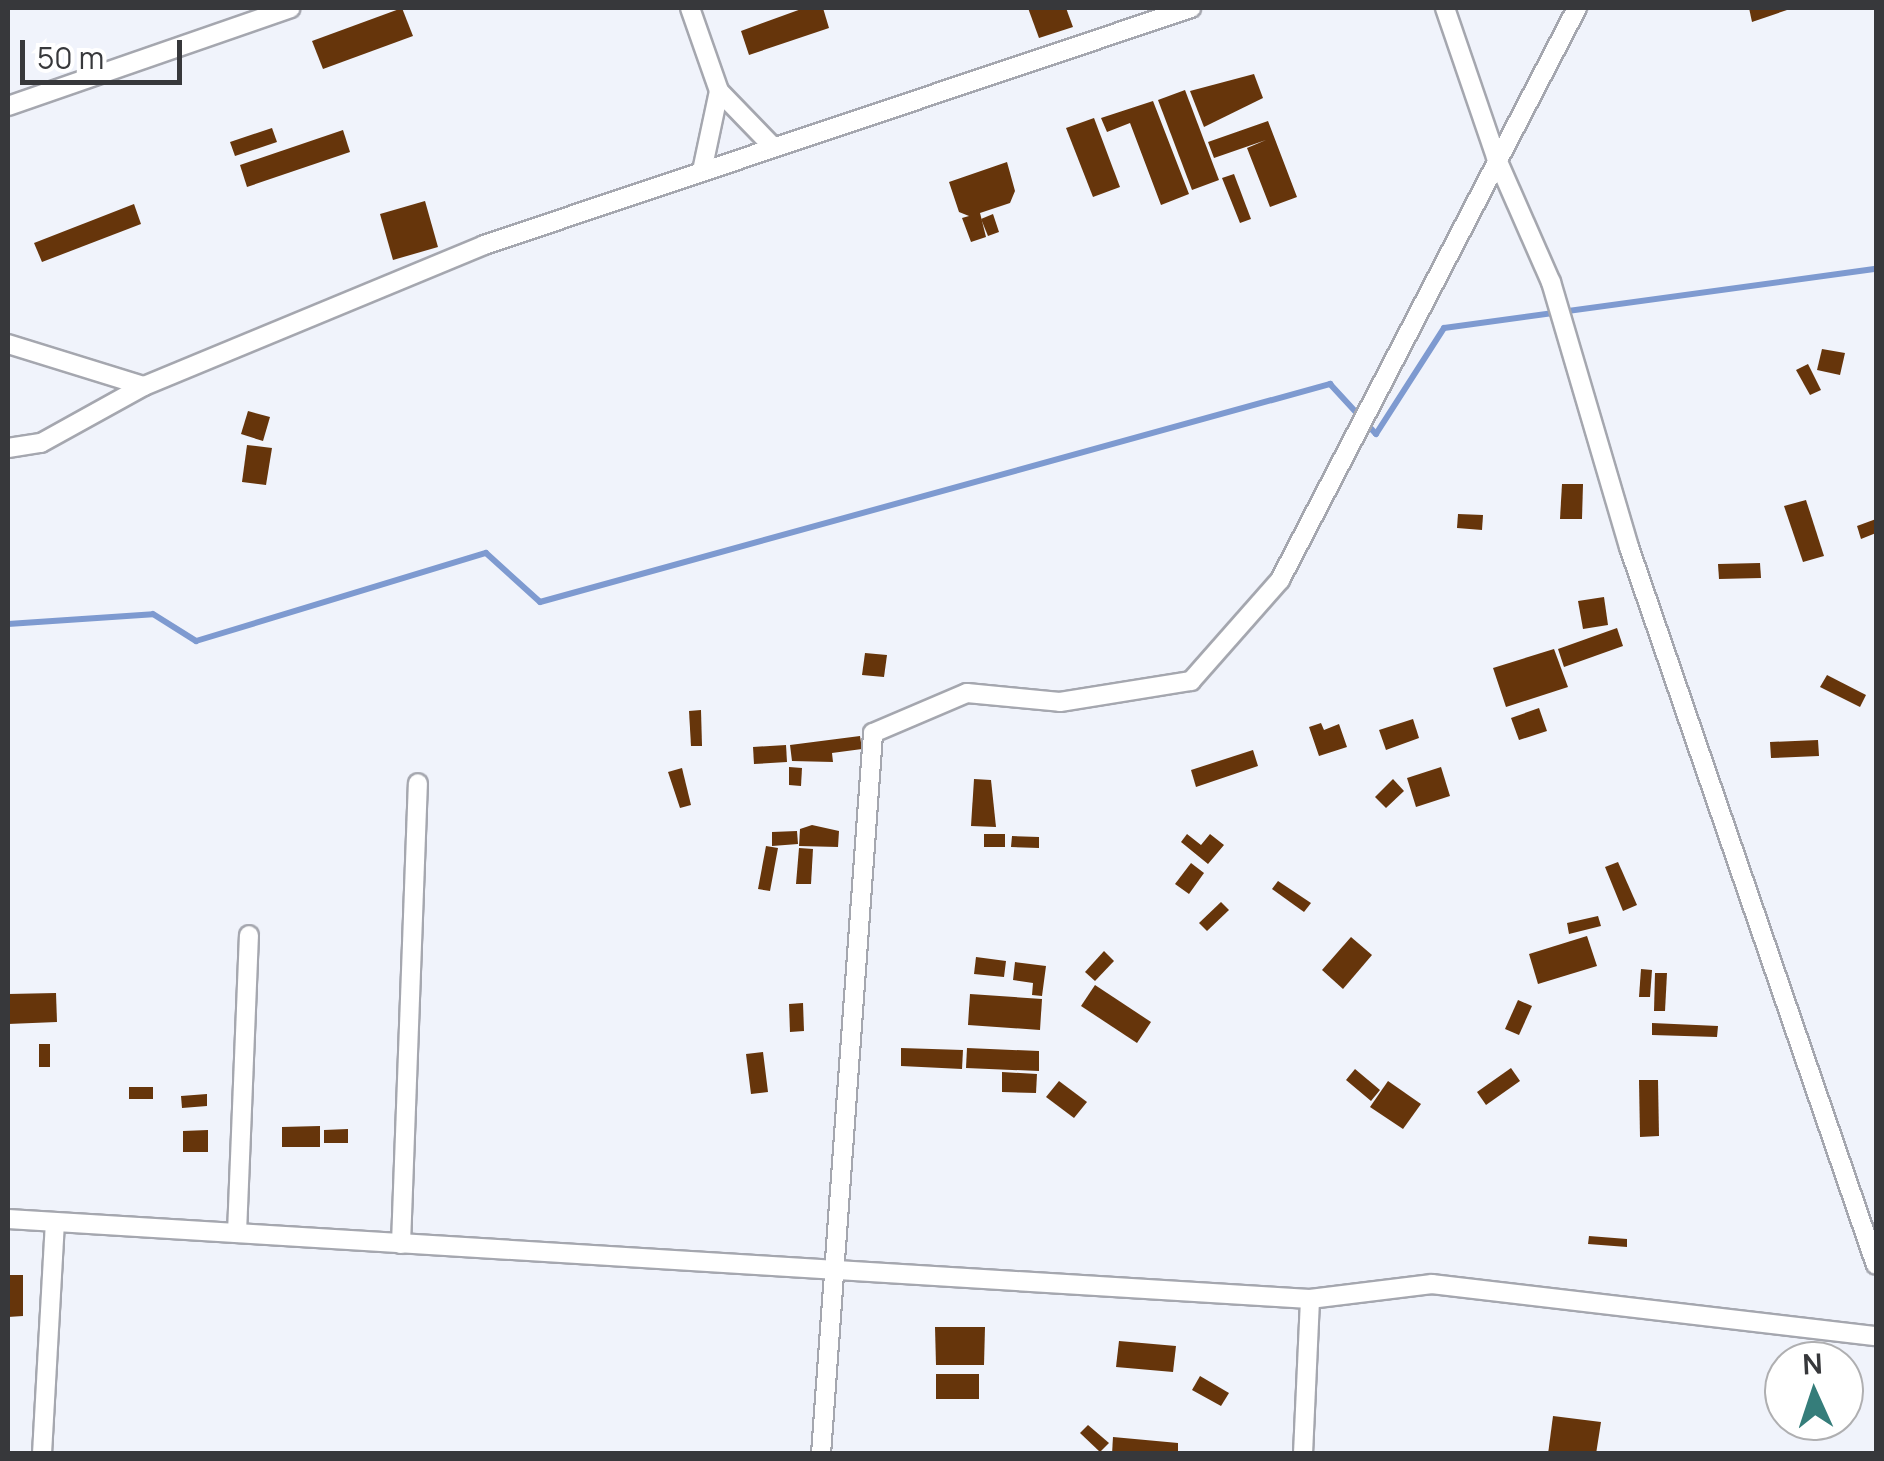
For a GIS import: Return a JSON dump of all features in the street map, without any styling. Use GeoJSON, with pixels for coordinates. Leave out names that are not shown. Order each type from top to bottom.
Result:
{"type":"FeatureCollection","features":[{"type":"Feature","properties":{"kind":"street"},"geometry":{"type":"LineString","coordinates":[[8,106],[290,8]]}},
{"type":"Feature","properties":{"kind":"street"},"geometry":{"type":"LineString","coordinates":[[690,8],[719,90],[773,147]]}},
{"type":"Feature","properties":{"kind":"street"},"geometry":{"type":"LineString","coordinates":[[8,448],[82,425],[144,386],[484,245],[1191,8]]}},
{"type":"Feature","properties":{"kind":"street"},"geometry":{"type":"LineString","coordinates":[[1445,8],[1496,157],[1551,282],[1629,547],[1876,1265]]}},
{"type":"Feature","properties":{"kind":"street"},"geometry":{"type":"LineString","coordinates":[[821,1454],[831,1270],[873,734],[967,693],[1060,702],[1191,682],[1280,580],[1576,8]]}},
{"type":"Feature","properties":{"kind":"street"},"geometry":{"type":"LineString","coordinates":[[702,171],[719,90]]}},
{"type":"Feature","properties":{"kind":"street"},"geometry":{"type":"LineString","coordinates":[[8,344],[144,386]]}},
{"type":"Feature","properties":{"kind":"street"},"geometry":{"type":"LineString","coordinates":[[401,1244],[418,784]]}},
{"type":"Feature","properties":{"kind":"street"},"geometry":{"type":"LineString","coordinates":[[237,1234],[249,935]]}},
{"type":"Feature","properties":{"kind":"street"},"geometry":{"type":"LineString","coordinates":[[8,1220],[1310,1299],[1432,1284],[1876,1336]]}},
{"type":"Feature","properties":{"kind":"street"},"geometry":{"type":"LineString","coordinates":[[42,1454],[55,1222]]}},
{"type":"Feature","properties":{"kind":"street"},"geometry":{"type":"LineString","coordinates":[[1303,1454],[1310,1299]]}},
{"type":"Feature","properties":{"kind":"building"},"geometry":{"type":"Polygon","coordinates":[[[402,8],[413,36],[323,69],[312,41],[402,8]]]}},
{"type":"Feature","properties":{"kind":"building"},"geometry":{"type":"Polygon","coordinates":[[[804,8],[823,8],[829,28],[749,55],[741,31],[804,8]]]}},
{"type":"Feature","properties":{"kind":"building"},"geometry":{"type":"Polygon","coordinates":[[[1028,8],[1066,8],[1073,27],[1039,38],[1028,8]]]}},
{"type":"Feature","properties":{"kind":"building"},"geometry":{"type":"Polygon","coordinates":[[[1749,8],[1793,8],[1752,22],[1749,8]]]}},
{"type":"Feature","properties":{"kind":"building"},"geometry":{"type":"Polygon","coordinates":[[[1254,74],[1263,98],[1204,127],[1190,91],[1254,74]]]}},
{"type":"Feature","properties":{"kind":"building"},"geometry":{"type":"Polygon","coordinates":[[[1185,90],[1219,180],[1192,190],[1158,100],[1185,90]]]}},
{"type":"Feature","properties":{"kind":"building"},"geometry":{"type":"Polygon","coordinates":[[[1153,101],[1189,194],[1161,205],[1130,123],[1107,132],[1101,118],[1153,101]]]}},
{"type":"Feature","properties":{"kind":"building"},"geometry":{"type":"Polygon","coordinates":[[[1094,118],[1120,187],[1093,197],[1066,128],[1094,118]]]}},
{"type":"Feature","properties":{"kind":"building"},"geometry":{"type":"Polygon","coordinates":[[[1268,121],[1297,197],[1270,207],[1247,148],[1266,140],[1214,158],[1208,142],[1268,121]]]}},
{"type":"Feature","properties":{"kind":"building"},"geometry":{"type":"Polygon","coordinates":[[[272,128],[277,142],[235,156],[230,142],[272,128]]]}},
{"type":"Feature","properties":{"kind":"building"},"geometry":{"type":"Polygon","coordinates":[[[343,130],[350,152],[247,187],[240,165],[343,130]]]}},
{"type":"Feature","properties":{"kind":"building"},"geometry":{"type":"Polygon","coordinates":[[[1007,162],[1015,191],[1010,203],[980,213],[986,237],[971,242],[962,218],[969,216],[959,212],[949,182],[1007,162]]]}},
{"type":"Feature","properties":{"kind":"building"},"geometry":{"type":"Polygon","coordinates":[[[1234,174],[1251,219],[1240,223],[1222,178],[1234,174]]]}},
{"type":"Feature","properties":{"kind":"building"},"geometry":{"type":"Polygon","coordinates":[[[425,201],[438,247],[393,260],[380,214],[425,201]]]}},
{"type":"Feature","properties":{"kind":"building"},"geometry":{"type":"Polygon","coordinates":[[[134,204],[141,224],[42,262],[34,243],[134,204]]]}},
{"type":"Feature","properties":{"kind":"building"},"geometry":{"type":"Polygon","coordinates":[[[993,214],[999,232],[988,236],[981,219],[993,214]]]}},
{"type":"Feature","properties":{"kind":"building"},"geometry":{"type":"Polygon","coordinates":[[[1822,349],[1845,353],[1840,375],[1817,370],[1822,349]]]}},
{"type":"Feature","properties":{"kind":"building"},"geometry":{"type":"Polygon","coordinates":[[[1808,364],[1821,390],[1810,395],[1796,370],[1808,364]]]}},
{"type":"Feature","properties":{"kind":"building"},"geometry":{"type":"Polygon","coordinates":[[[248,411],[270,417],[263,441],[241,434],[248,411]]]}},
{"type":"Feature","properties":{"kind":"building"},"geometry":{"type":"Polygon","coordinates":[[[247,445],[272,448],[266,485],[242,482],[247,445]]]}},
{"type":"Feature","properties":{"kind":"building"},"geometry":{"type":"Polygon","coordinates":[[[1562,484],[1583,484],[1582,519],[1560,519],[1562,484]]]}},
{"type":"Feature","properties":{"kind":"building"},"geometry":{"type":"Polygon","coordinates":[[[1806,500],[1824,556],[1803,562],[1784,506],[1806,500]]]}},
{"type":"Feature","properties":{"kind":"building"},"geometry":{"type":"Polygon","coordinates":[[[1458,514],[1483,515],[1482,530],[1457,528],[1458,514]]]}},
{"type":"Feature","properties":{"kind":"building"},"geometry":{"type":"Polygon","coordinates":[[[1876,519],[1876,533],[1861,539],[1857,526],[1876,519]]]}},
{"type":"Feature","properties":{"kind":"building"},"geometry":{"type":"Polygon","coordinates":[[[1760,563],[1761,578],[1719,579],[1718,564],[1760,563]]]}},
{"type":"Feature","properties":{"kind":"building"},"geometry":{"type":"Polygon","coordinates":[[[1604,597],[1608,625],[1583,629],[1578,601],[1604,597]]]}},
{"type":"Feature","properties":{"kind":"building"},"geometry":{"type":"Polygon","coordinates":[[[1617,628],[1623,646],[1564,667],[1558,649],[1617,628]]]}},
{"type":"Feature","properties":{"kind":"building"},"geometry":{"type":"Polygon","coordinates":[[[1554,649],[1568,687],[1506,707],[1493,668],[1554,649]]]}},
{"type":"Feature","properties":{"kind":"building"},"geometry":{"type":"Polygon","coordinates":[[[865,653],[887,655],[884,677],[862,675],[865,653]]]}},
{"type":"Feature","properties":{"kind":"building"},"geometry":{"type":"Polygon","coordinates":[[[1827,675],[1866,695],[1860,707],[1820,687],[1827,675]]]}},
{"type":"Feature","properties":{"kind":"building"},"geometry":{"type":"Polygon","coordinates":[[[1539,708],[1547,731],[1519,740],[1511,718],[1539,708]]]}},
{"type":"Feature","properties":{"kind":"building"},"geometry":{"type":"Polygon","coordinates":[[[701,710],[702,746],[691,746],[689,711],[701,710]]]}},
{"type":"Feature","properties":{"kind":"building"},"geometry":{"type":"Polygon","coordinates":[[[1413,719],[1419,738],[1386,750],[1379,730],[1413,719]]]}},
{"type":"Feature","properties":{"kind":"building"},"geometry":{"type":"Polygon","coordinates":[[[1321,723],[1324,730],[1339,724],[1347,747],[1319,756],[1309,727],[1321,723]]]}},
{"type":"Feature","properties":{"kind":"building"},"geometry":{"type":"Polygon","coordinates":[[[860,736],[862,749],[832,753],[833,762],[792,761],[790,745],[860,736]]]}},
{"type":"Feature","properties":{"kind":"building"},"geometry":{"type":"Polygon","coordinates":[[[1818,740],[1819,756],[1771,758],[1770,742],[1818,740]]]}},
{"type":"Feature","properties":{"kind":"building"},"geometry":{"type":"Polygon","coordinates":[[[786,745],[787,762],[754,764],[753,747],[786,745]]]}},
{"type":"Feature","properties":{"kind":"building"},"geometry":{"type":"Polygon","coordinates":[[[1253,750],[1258,766],[1196,787],[1191,770],[1253,750]]]}},
{"type":"Feature","properties":{"kind":"building"},"geometry":{"type":"Polygon","coordinates":[[[789,767],[802,768],[801,786],[789,785],[789,767]]]}},
{"type":"Feature","properties":{"kind":"building"},"geometry":{"type":"Polygon","coordinates":[[[1441,767],[1450,796],[1416,807],[1407,778],[1441,767]]]}},
{"type":"Feature","properties":{"kind":"building"},"geometry":{"type":"Polygon","coordinates":[[[682,768],[691,805],[680,808],[668,772],[682,768]]]}},
{"type":"Feature","properties":{"kind":"building"},"geometry":{"type":"Polygon","coordinates":[[[974,779],[991,780],[996,827],[971,826],[974,779]]]}},
{"type":"Feature","properties":{"kind":"building"},"geometry":{"type":"Polygon","coordinates":[[[1393,779],[1404,791],[1386,808],[1375,797],[1393,779]]]}},
{"type":"Feature","properties":{"kind":"building"},"geometry":{"type":"Polygon","coordinates":[[[812,825],[839,831],[838,847],[799,846],[800,829],[812,825]]]}},
{"type":"Feature","properties":{"kind":"building"},"geometry":{"type":"Polygon","coordinates":[[[797,831],[798,844],[772,846],[772,832],[797,831]]]}},
{"type":"Feature","properties":{"kind":"building"},"geometry":{"type":"Polygon","coordinates":[[[984,834],[1005,834],[1005,847],[984,847],[984,834]]]}},
{"type":"Feature","properties":{"kind":"building"},"geometry":{"type":"Polygon","coordinates":[[[1187,834],[1201,845],[1210,834],[1224,845],[1208,864],[1181,842],[1187,834]]]}},
{"type":"Feature","properties":{"kind":"building"},"geometry":{"type":"Polygon","coordinates":[[[1012,836],[1039,837],[1039,848],[1011,847],[1012,836]]]}},
{"type":"Feature","properties":{"kind":"building"},"geometry":{"type":"Polygon","coordinates":[[[766,846],[778,848],[770,891],[758,889],[766,846]]]}},
{"type":"Feature","properties":{"kind":"building"},"geometry":{"type":"Polygon","coordinates":[[[799,848],[813,849],[811,884],[796,884],[799,848]]]}},
{"type":"Feature","properties":{"kind":"building"},"geometry":{"type":"Polygon","coordinates":[[[1618,862],[1637,905],[1623,911],[1605,867],[1618,862]]]}},
{"type":"Feature","properties":{"kind":"building"},"geometry":{"type":"Polygon","coordinates":[[[1191,863],[1204,873],[1189,894],[1175,884],[1191,863]]]}},
{"type":"Feature","properties":{"kind":"building"},"geometry":{"type":"Polygon","coordinates":[[[1278,881],[1311,903],[1304,912],[1272,889],[1278,881]]]}},
{"type":"Feature","properties":{"kind":"building"},"geometry":{"type":"Polygon","coordinates":[[[1221,902],[1229,910],[1207,931],[1199,923],[1221,902]]]}},
{"type":"Feature","properties":{"kind":"building"},"geometry":{"type":"Polygon","coordinates":[[[1598,916],[1601,926],[1569,934],[1567,923],[1598,916]]]}},
{"type":"Feature","properties":{"kind":"building"},"geometry":{"type":"Polygon","coordinates":[[[1587,936],[1597,966],[1538,984],[1529,954],[1587,936]]]}},
{"type":"Feature","properties":{"kind":"building"},"geometry":{"type":"Polygon","coordinates":[[[1351,937],[1372,955],[1343,989],[1322,970],[1351,937]]]}},
{"type":"Feature","properties":{"kind":"building"},"geometry":{"type":"Polygon","coordinates":[[[1104,951],[1114,961],[1095,981],[1085,972],[1104,951]]]}},
{"type":"Feature","properties":{"kind":"building"},"geometry":{"type":"Polygon","coordinates":[[[976,957],[1006,961],[1004,977],[974,974],[976,957]]]}},
{"type":"Feature","properties":{"kind":"building"},"geometry":{"type":"Polygon","coordinates":[[[1015,962],[1046,966],[1042,996],[1032,995],[1033,983],[1013,980],[1015,962]]]}},
{"type":"Feature","properties":{"kind":"building"},"geometry":{"type":"Polygon","coordinates":[[[1641,969],[1652,970],[1650,997],[1639,997],[1641,969]]]}},
{"type":"Feature","properties":{"kind":"building"},"geometry":{"type":"Polygon","coordinates":[[[1655,973],[1667,973],[1665,1011],[1654,1011],[1655,973]]]}},
{"type":"Feature","properties":{"kind":"building"},"geometry":{"type":"Polygon","coordinates":[[[1095,985],[1151,1022],[1137,1043],[1081,1006],[1095,985]]]}},
{"type":"Feature","properties":{"kind":"building"},"geometry":{"type":"Polygon","coordinates":[[[56,993],[57,1022],[8,1024],[8,994],[56,993]]]}},
{"type":"Feature","properties":{"kind":"building"},"geometry":{"type":"Polygon","coordinates":[[[970,994],[1042,999],[1040,1030],[968,1025],[970,994]]]}},
{"type":"Feature","properties":{"kind":"building"},"geometry":{"type":"Polygon","coordinates":[[[1518,1000],[1532,1006],[1519,1035],[1505,1029],[1518,1000]]]}},
{"type":"Feature","properties":{"kind":"building"},"geometry":{"type":"Polygon","coordinates":[[[803,1003],[804,1031],[790,1032],[789,1004],[803,1003]]]}},
{"type":"Feature","properties":{"kind":"building"},"geometry":{"type":"Polygon","coordinates":[[[1652,1023],[1718,1026],[1717,1037],[1652,1035],[1652,1023]]]}},
{"type":"Feature","properties":{"kind":"building"},"geometry":{"type":"Polygon","coordinates":[[[39,1044],[50,1044],[50,1067],[39,1067],[39,1044]]]}},
{"type":"Feature","properties":{"kind":"building"},"geometry":{"type":"Polygon","coordinates":[[[901,1048],[963,1050],[962,1069],[901,1066],[901,1048]]]}},
{"type":"Feature","properties":{"kind":"building"},"geometry":{"type":"Polygon","coordinates":[[[967,1048],[1039,1051],[1039,1071],[966,1068],[967,1048]]]}},
{"type":"Feature","properties":{"kind":"building"},"geometry":{"type":"Polygon","coordinates":[[[763,1052],[768,1092],[751,1094],[746,1054],[763,1052]]]}},
{"type":"Feature","properties":{"kind":"building"},"geometry":{"type":"Polygon","coordinates":[[[1511,1068],[1520,1081],[1486,1105],[1477,1092],[1511,1068]]]}},
{"type":"Feature","properties":{"kind":"building"},"geometry":{"type":"Polygon","coordinates":[[[1355,1069],[1380,1090],[1371,1101],[1346,1080],[1355,1069]]]}},
{"type":"Feature","properties":{"kind":"building"},"geometry":{"type":"Polygon","coordinates":[[[1002,1072],[1037,1074],[1036,1093],[1002,1092],[1002,1072]]]}},
{"type":"Feature","properties":{"kind":"building"},"geometry":{"type":"Polygon","coordinates":[[[1639,1080],[1658,1080],[1659,1136],[1640,1137],[1639,1080]]]}},
{"type":"Feature","properties":{"kind":"building"},"geometry":{"type":"Polygon","coordinates":[[[1059,1081],[1087,1102],[1074,1118],[1046,1097],[1059,1081]]]}},
{"type":"Feature","properties":{"kind":"building"},"geometry":{"type":"Polygon","coordinates":[[[1388,1081],[1421,1104],[1403,1129],[1370,1107],[1388,1081]]]}},
{"type":"Feature","properties":{"kind":"building"},"geometry":{"type":"Polygon","coordinates":[[[129,1087],[153,1087],[153,1099],[129,1099],[129,1087]]]}},
{"type":"Feature","properties":{"kind":"building"},"geometry":{"type":"Polygon","coordinates":[[[207,1094],[207,1106],[182,1108],[181,1096],[207,1094]]]}},
{"type":"Feature","properties":{"kind":"building"},"geometry":{"type":"Polygon","coordinates":[[[320,1126],[320,1147],[282,1147],[282,1127],[320,1126]]]}},
{"type":"Feature","properties":{"kind":"building"},"geometry":{"type":"Polygon","coordinates":[[[348,1129],[348,1143],[324,1143],[324,1130],[348,1129]]]}},
{"type":"Feature","properties":{"kind":"building"},"geometry":{"type":"Polygon","coordinates":[[[208,1130],[208,1152],[183,1152],[183,1131],[208,1130]]]}},
{"type":"Feature","properties":{"kind":"building"},"geometry":{"type":"Polygon","coordinates":[[[1589,1236],[1627,1239],[1627,1247],[1588,1244],[1589,1236]]]}},
{"type":"Feature","properties":{"kind":"building"},"geometry":{"type":"Polygon","coordinates":[[[8,1275],[23,1275],[23,1316],[8,1317],[8,1275]]]}},
{"type":"Feature","properties":{"kind":"building"},"geometry":{"type":"Polygon","coordinates":[[[935,1327],[985,1327],[984,1365],[936,1365],[935,1327]]]}},
{"type":"Feature","properties":{"kind":"building"},"geometry":{"type":"Polygon","coordinates":[[[1119,1341],[1176,1346],[1173,1372],[1116,1367],[1119,1341]]]}},
{"type":"Feature","properties":{"kind":"building"},"geometry":{"type":"Polygon","coordinates":[[[936,1374],[979,1374],[979,1399],[936,1399],[936,1374]]]}},
{"type":"Feature","properties":{"kind":"building"},"geometry":{"type":"Polygon","coordinates":[[[1200,1376],[1229,1393],[1221,1406],[1192,1390],[1200,1376]]]}},
{"type":"Feature","properties":{"kind":"building"},"geometry":{"type":"Polygon","coordinates":[[[1553,1416],[1601,1422],[1596,1454],[1548,1454],[1553,1416]]]}},
{"type":"Feature","properties":{"kind":"building"},"geometry":{"type":"Polygon","coordinates":[[[1088,1425],[1109,1443],[1100,1452],[1080,1433],[1088,1425]]]}},
{"type":"Feature","properties":{"kind":"building"},"geometry":{"type":"Polygon","coordinates":[[[1113,1437],[1178,1443],[1178,1454],[1112,1454],[1113,1437]]]}},
{"type":"Feature","properties":{"kind":"waterway"},"geometry":{"type":"LineString","coordinates":[[8,624],[153,614],[196,641],[486,553],[540,602],[1330,384],[1376,434],[1444,328],[1876,269]]}}]}
